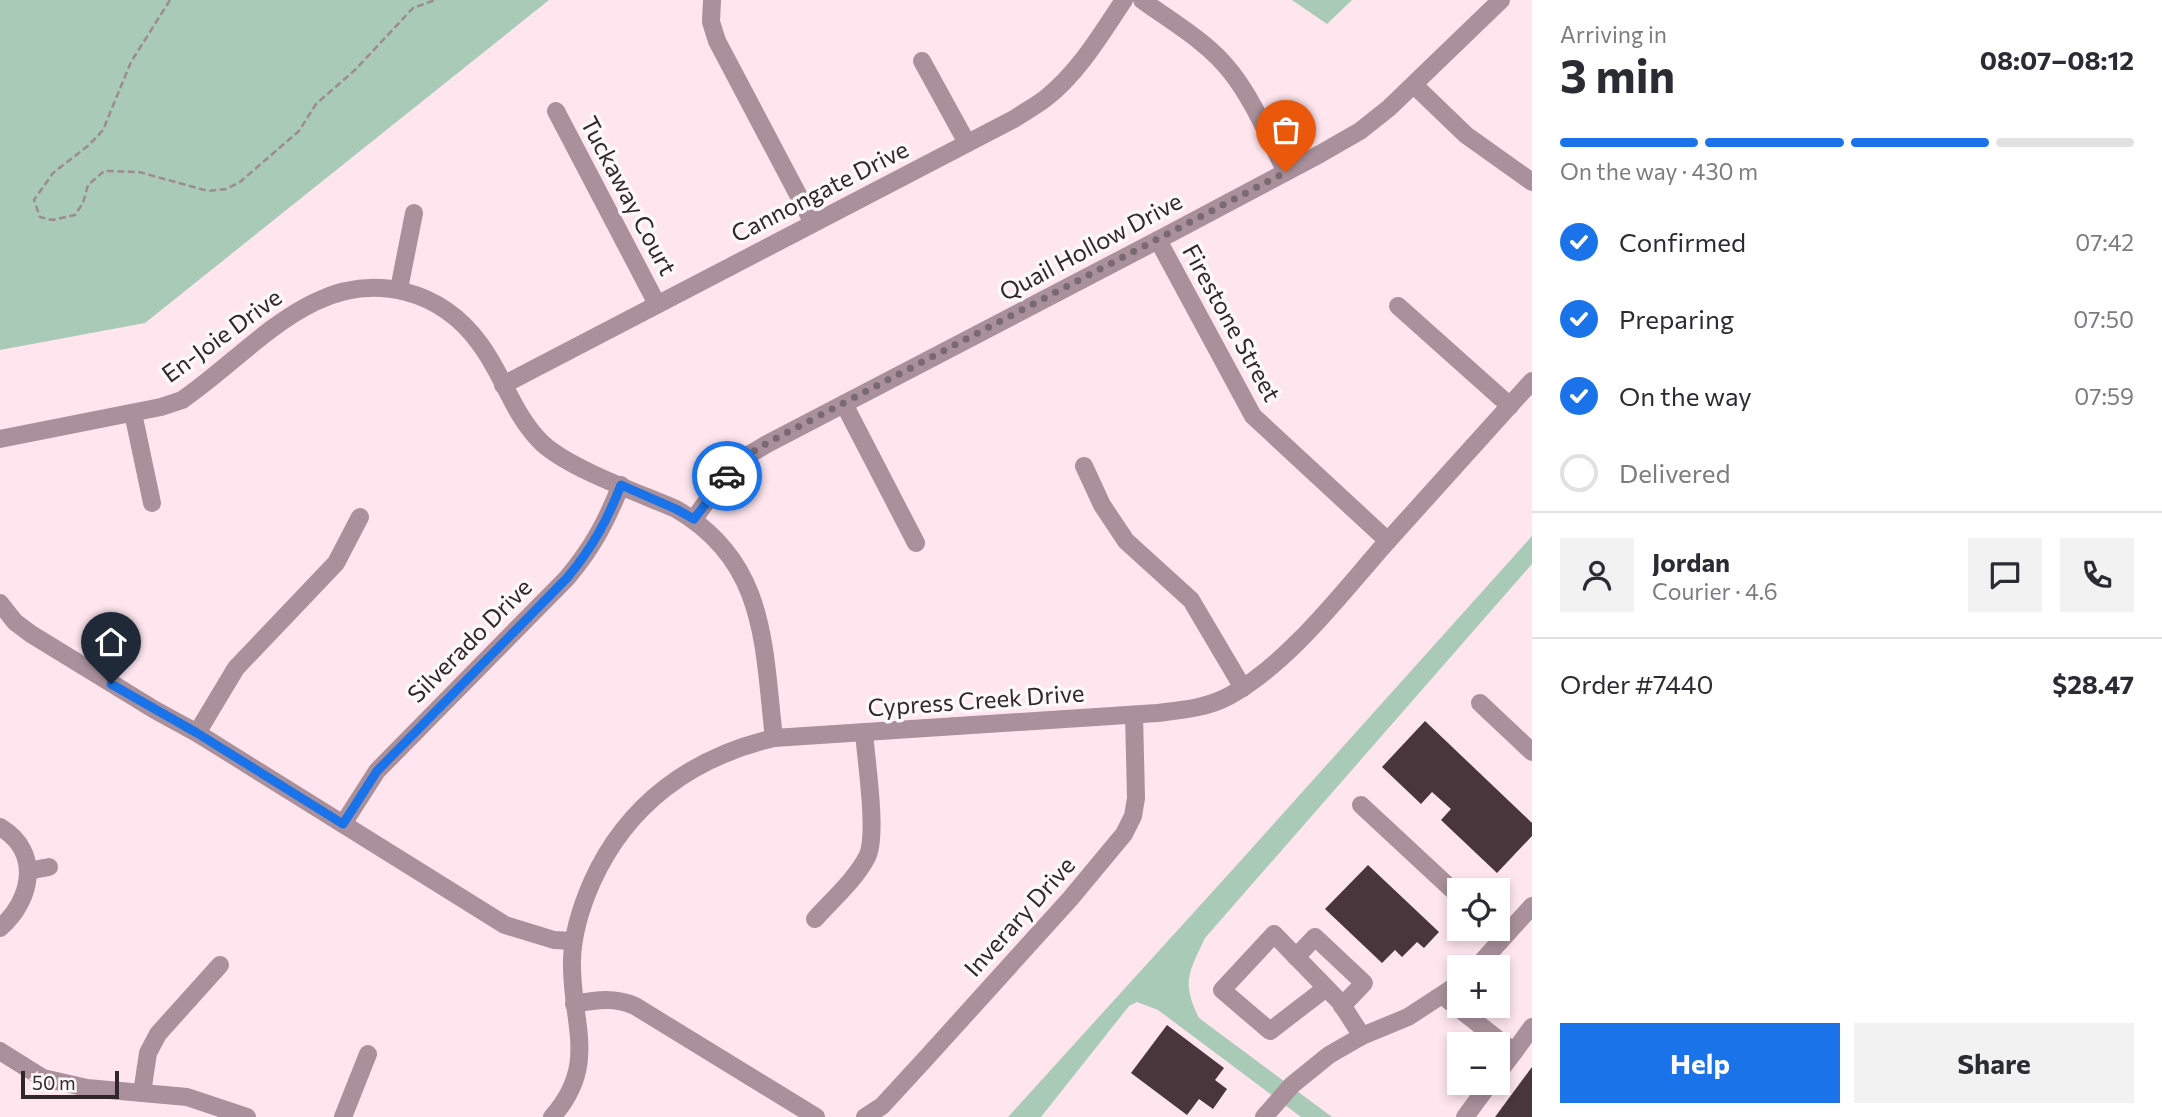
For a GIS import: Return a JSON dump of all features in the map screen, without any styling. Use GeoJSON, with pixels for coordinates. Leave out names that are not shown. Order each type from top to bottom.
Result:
{"type":"FeatureCollection","features":[{"type":"Feature","properties":{"kind":"street","name":"Cannongate Drive"},"geometry":{"type":"LineString","coordinates":[[503,385],[1014,119],[1045,99],[1066,80],[1125,0]]}},
{"type":"Feature","properties":{"kind":"street"},"geometry":{"type":"LineString","coordinates":[[1142,0],[1211,50],[1230,70],[1286,172]]}},
{"type":"Feature","properties":{"kind":"street","name":"Quail Hollow Drive"},"geometry":{"type":"LineString","coordinates":[[694,519],[740,460],[767,443],[1158,240],[1360,131],[1414,85],[1501,0]]}},
{"type":"Feature","properties":{"kind":"street"},"geometry":{"type":"LineString","coordinates":[[707,1],[717,41],[813,223]]}},
{"type":"Feature","properties":{"kind":"street"},"geometry":{"type":"LineString","coordinates":[[922,61],[967,143]]}},
{"type":"Feature","properties":{"kind":"street"},"geometry":{"type":"LineString","coordinates":[[1414,85],[1466,135],[1532,182]]}},
{"type":"Feature","properties":{"kind":"street","name":"Tuckaway Court"},"geometry":{"type":"LineString","coordinates":[[556,111],[657,304]]}},
{"type":"Feature","properties":{"kind":"street"},"geometry":{"type":"LineString","coordinates":[[399,289],[414,213]]}},
{"type":"Feature","properties":{"kind":"street","name":"Firestone Street"},"geometry":{"type":"LineString","coordinates":[[1158,240],[1253,416],[1388,541]]}},
{"type":"Feature","properties":{"kind":"street","name":"En-Joie Drive"},"geometry":{"type":"LineString","coordinates":[[0,439],[133,414],[182,400],[292,315],[316,301],[343,292],[373,286],[399,289],[429,300],[451,313],[481,344],[526,427],[552,452],[694,519],[733,557],[761,626],[774,738]]}},
{"type":"Feature","properties":{"kind":"street"},"geometry":{"type":"LineString","coordinates":[[1398,306],[1510,406]]}},
{"type":"Feature","properties":{"kind":"street","name":"Cypress Creek Drive"},"geometry":{"type":"LineString","coordinates":[[552,1117],[571,1091],[576,1076],[580,1036],[572,978],[573,941],[582,906],[611,845],[651,798],[693,769],[716,757],[748,744],[774,738],[1184,710],[1209,704],[1243,688],[1283,655],[1532,381]]}},
{"type":"Feature","properties":{"kind":"street"},"geometry":{"type":"LineString","coordinates":[[844,404],[916,543]]}},
{"type":"Feature","properties":{"kind":"street"},"geometry":{"type":"LineString","coordinates":[[133,414],[152,503]]}},
{"type":"Feature","properties":{"kind":"street"},"geometry":{"type":"LineString","coordinates":[[1084,466],[1102,505],[1125,541],[1191,600],[1243,688]]}},
{"type":"Feature","properties":{"kind":"street","name":"Silverado Drive"},"geometry":{"type":"LineString","coordinates":[[343,824],[377,771],[583,559],[610,513],[621,485]]}},
{"type":"Feature","properties":{"kind":"street"},"geometry":{"type":"LineString","coordinates":[[197,733],[236,668],[336,563],[360,517]]}},
{"type":"Feature","properties":{"kind":"street"},"geometry":{"type":"LineString","coordinates":[[0,603],[15,622],[31,634],[197,733],[505,925],[554,940],[573,941]]}},
{"type":"Feature","properties":{"kind":"street"},"geometry":{"type":"LineString","coordinates":[[1480,704],[1532,752]]}},
{"type":"Feature","properties":{"kind":"street","name":"Inverary Drive"},"geometry":{"type":"LineString","coordinates":[[865,1117],[882,1106],[928,1056],[1096,869],[1124,834],[1136,798],[1134,715]]}},
{"type":"Feature","properties":{"kind":"street"},"geometry":{"type":"LineString","coordinates":[[815,919],[854,877],[869,854],[871,826],[864,733]]}},
{"type":"Feature","properties":{"kind":"street"},"geometry":{"type":"LineString","coordinates":[[1361,805],[1447,885]]}},
{"type":"Feature","properties":{"kind":"street"},"geometry":{"type":"LineString","coordinates":[[0,827],[17,840],[28,872],[27,890],[22,902],[0,928]]}},
{"type":"Feature","properties":{"kind":"street"},"geometry":{"type":"LineString","coordinates":[[28,872],[49,867]]}},
{"type":"Feature","properties":{"kind":"street"},"geometry":{"type":"LineString","coordinates":[[1510,925],[1532,906]]}},
{"type":"Feature","properties":{"kind":"street"},"geometry":{"type":"LineString","coordinates":[[1326,988],[1270,1031],[1222,990],[1274,934],[1326,988],[1342,1006],[1362,1036]]}},
{"type":"Feature","properties":{"kind":"street"},"geometry":{"type":"LineString","coordinates":[[1296,957],[1315,937],[1364,984],[1342,1006]]}},
{"type":"Feature","properties":{"kind":"street"},"geometry":{"type":"LineString","coordinates":[[142,1093],[148,1053],[158,1034],[220,965]]}},
{"type":"Feature","properties":{"kind":"street"},"geometry":{"type":"LineString","coordinates":[[1264,1117],[1311,1068],[1362,1036],[1408,1017],[1447,993]]}},
{"type":"Feature","properties":{"kind":"street"},"geometry":{"type":"LineString","coordinates":[[1443,996],[1514,1052]]}},
{"type":"Feature","properties":{"kind":"street"},"geometry":{"type":"LineString","coordinates":[[575,1004],[606,998],[635,1006],[816,1117]]}},
{"type":"Feature","properties":{"kind":"street"},"geometry":{"type":"LineString","coordinates":[[1510,1057],[1532,1027]]}},
{"type":"Feature","properties":{"kind":"street"},"geometry":{"type":"LineString","coordinates":[[0,1051],[43,1078],[87,1088],[187,1097],[247,1117]]}},
{"type":"Feature","properties":{"kind":"street"},"geometry":{"type":"LineString","coordinates":[[343,1117],[369,1054]]}},
{"type":"Feature","properties":{"kind":"street"},"geometry":{"type":"LineString","coordinates":[[1465,1117],[1481,1095]]}},
{"type":"Feature","properties":{"kind":"path"},"geometry":{"type":"LineString","coordinates":[[170,0],[131,62],[103,130],[89,145],[52,173],[40,189],[34,200],[40,217],[52,220],[75,215],[83,203],[88,185],[104,171],[139,172],[208,191],[226,189],[240,182],[299,131],[316,104],[355,70],[413,8],[435,0]]}},
{"type":"Feature","properties":{"kind":"green space"},"geometry":{"type":"Polygon","coordinates":[[[0,0],[549,0],[145,323],[0,350],[0,0]]]}},
{"type":"Feature","properties":{"kind":"green space"},"geometry":{"type":"Polygon","coordinates":[[[1292,0],[1352,0],[1327,24],[1292,0]]]}},
{"type":"Feature","properties":{"kind":"green space"},"geometry":{"type":"Polygon","coordinates":[[[1532,536],[1532,564],[1205,938],[1191,969],[1190,995],[1199,1018],[1332,1117],[1301,1117],[1158,1010],[1137,1002],[1129,1006],[1041,1117],[1008,1117],[1235,867],[1532,536]]]}},
{"type":"Feature","properties":{"kind":"building"},"geometry":{"type":"Polygon","coordinates":[[[1425,721],[1532,823],[1532,836],[1497,873],[1441,820],[1451,809],[1432,792],[1421,804],[1382,767],[1425,721]]]}},
{"type":"Feature","properties":{"kind":"building"},"geometry":{"type":"Polygon","coordinates":[[[1368,865],[1439,932],[1424,948],[1417,942],[1402,957],[1395,950],[1382,963],[1325,909],[1368,865]]]}},
{"type":"Feature","properties":{"kind":"building"},"geometry":{"type":"Polygon","coordinates":[[[1167,1025],[1224,1068],[1215,1080],[1227,1089],[1213,1109],[1199,1099],[1187,1115],[1131,1073],[1167,1025]]]}},
{"type":"Feature","properties":{"kind":"building"},"geometry":{"type":"Polygon","coordinates":[[[1532,1067],[1532,1117],[1495,1117],[1532,1067]]]}},
{"type":"Feature","properties":{"kind":"way so far"},"geometry":{"type":"LineString","coordinates":[[727,476],[740,460],[767,443],[1286,172]]}},
{"type":"Feature","properties":{"kind":"route"},"geometry":{"type":"LineString","coordinates":[[111,684],[197,733],[343,824],[377,771],[567,578],[590,550],[610,513],[621,485],[694,519],[727,476]]}}]}
